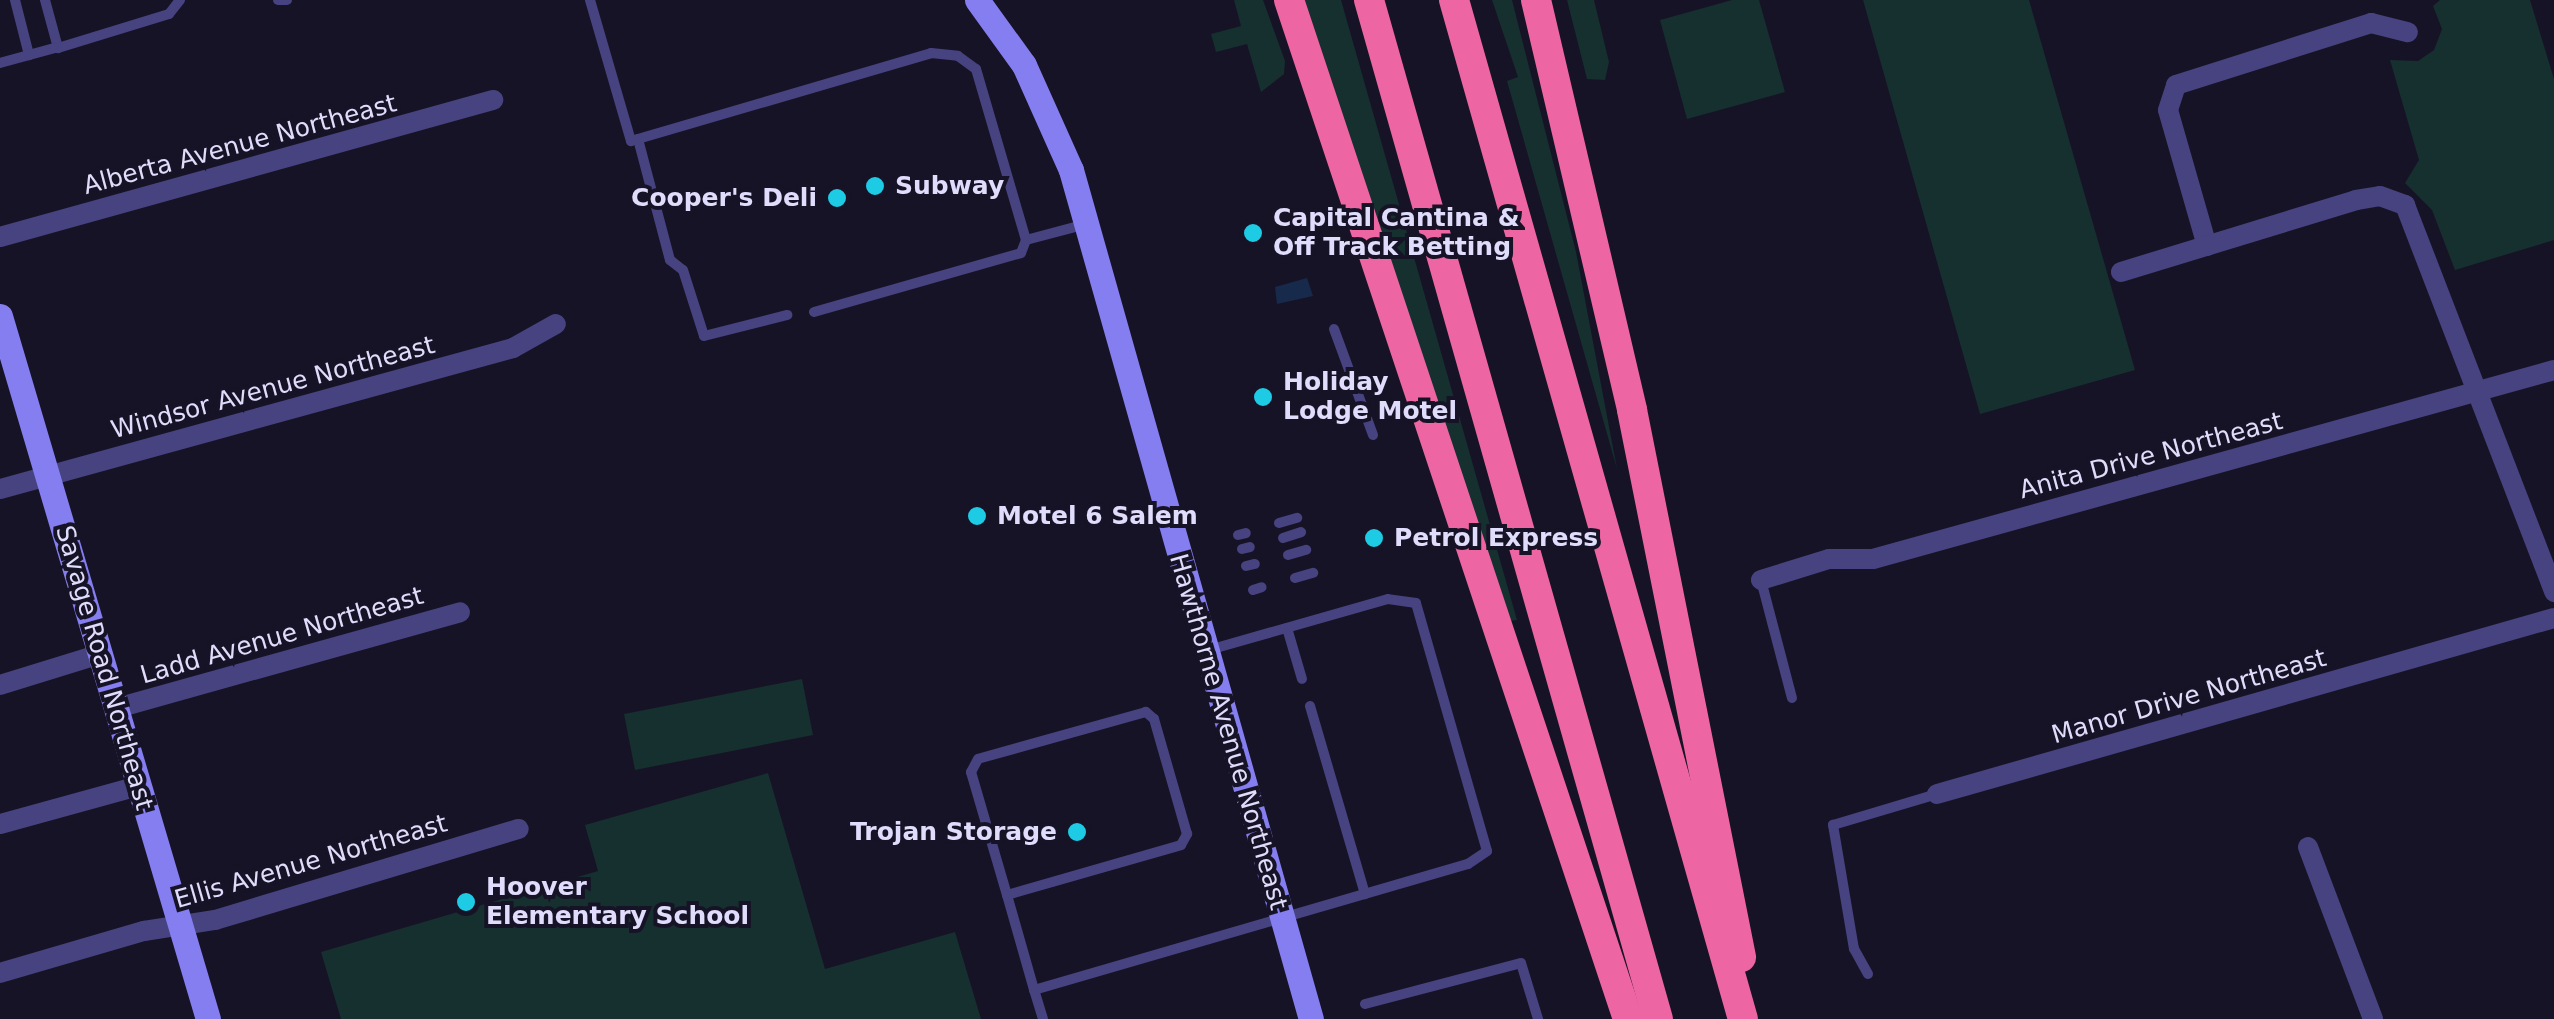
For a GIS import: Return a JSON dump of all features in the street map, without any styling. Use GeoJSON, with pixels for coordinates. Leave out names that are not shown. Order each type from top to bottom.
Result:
{"type":"FeatureCollection","features":[{"type":"Feature","properties":{"kind":"highway"},"geometry":{"type":"LineString","coordinates":[[1289,0],[1628,1019]]}},
{"type":"Feature","properties":{"kind":"highway"},"geometry":{"type":"LineString","coordinates":[[1369,0],[1658,1019]]}},
{"type":"Feature","properties":{"kind":"highway"},"geometry":{"type":"LineString","coordinates":[[1454,0],[1746,1019]]}},
{"type":"Feature","properties":{"kind":"highway"},"geometry":{"type":"LineString","coordinates":[[1536,0],[1580,173],[1725,852],[1746,1019]]}},
{"type":"Feature","properties":{"kind":"main road","name":"Hawthorne Avenue Northeast"},"geometry":{"type":"LineString","coordinates":[[977,0],[1042,97],[1088,224],[1311,1019]]}},
{"type":"Feature","properties":{"kind":"main road","name":"Savage Road Northeast"},"geometry":{"type":"LineString","coordinates":[[0,316],[208,1019]]}},
{"type":"Feature","properties":{"kind":"street"},"geometry":{"type":"LineString","coordinates":[[2208,246],[2168,110],[2176,85],[2371,23],[2408,32]]}},
{"type":"Feature","properties":{"kind":"street","name":"Alberta Avenue Northeast"},"geometry":{"type":"LineString","coordinates":[[0,237],[493,100]]}},
{"type":"Feature","properties":{"kind":"street"},"geometry":{"type":"LineString","coordinates":[[2121,272],[2368,197],[2406,205],[2554,592]]}},
{"type":"Feature","properties":{"kind":"street","name":"Windsor Avenue Northeast"},"geometry":{"type":"LineString","coordinates":[[0,489],[513,348],[556,324]]}},
{"type":"Feature","properties":{"kind":"street","name":"Anita Drive Northeast"},"geometry":{"type":"LineString","coordinates":[[1761,580],[1830,559],[1873,559],[2554,370]]}},
{"type":"Feature","properties":{"kind":"street","name":"Ladd Avenue Northeast"},"geometry":{"type":"LineString","coordinates":[[117,708],[460,612]]}},
{"type":"Feature","properties":{"kind":"street","name":"Manor Drive Northeast"},"geometry":{"type":"LineString","coordinates":[[1937,794],[2554,618]]}},
{"type":"Feature","properties":{"kind":"street"},"geometry":{"type":"LineString","coordinates":[[0,685],[100,654]]}},
{"type":"Feature","properties":{"kind":"street"},"geometry":{"type":"LineString","coordinates":[[0,824],[138,786]]}},
{"type":"Feature","properties":{"kind":"street","name":"Ellis Avenue Northeast"},"geometry":{"type":"LineString","coordinates":[[0,973],[519,828]]}},
{"type":"Feature","properties":{"kind":"street"},"geometry":{"type":"LineString","coordinates":[[2308,846],[2365,1017]]}},
{"type":"Feature","properties":{"kind":"lane"},"geometry":{"type":"LineString","coordinates":[[15,0],[30,55]]}},
{"type":"Feature","properties":{"kind":"lane"},"geometry":{"type":"LineString","coordinates":[[45,0],[58,47]]}},
{"type":"Feature","properties":{"kind":"lane"},"geometry":{"type":"LineString","coordinates":[[0,64],[169,14],[180,0]]}},
{"type":"Feature","properties":{"kind":"lane"},"geometry":{"type":"LineString","coordinates":[[278,0],[287,0]]}},
{"type":"Feature","properties":{"kind":"lane"},"geometry":{"type":"LineString","coordinates":[[590,0],[631,141],[931,53],[958,56],[976,70],[1026,240],[1022,253],[814,312]]}},
{"type":"Feature","properties":{"kind":"lane"},"geometry":{"type":"LineString","coordinates":[[638,139],[670,260],[683,270],[704,336],[786,315]]}},
{"type":"Feature","properties":{"kind":"lane"},"geometry":{"type":"LineString","coordinates":[[1026,240],[1088,224]]}},
{"type":"Feature","properties":{"kind":"lane"},"geometry":{"type":"LineString","coordinates":[[1334,330],[1373,435]]}},
{"type":"Feature","properties":{"kind":"lane"},"geometry":{"type":"LineString","coordinates":[[1279,524],[1297,518]]}},
{"type":"Feature","properties":{"kind":"lane"},"geometry":{"type":"LineString","coordinates":[[1283,538],[1302,532]]}},
{"type":"Feature","properties":{"kind":"lane"},"geometry":{"type":"LineString","coordinates":[[1288,555],[1306,550]]}},
{"type":"Feature","properties":{"kind":"lane"},"geometry":{"type":"LineString","coordinates":[[1295,578],[1313,572]]}},
{"type":"Feature","properties":{"kind":"lane"},"geometry":{"type":"LineString","coordinates":[[1761,580],[1792,698]]}},
{"type":"Feature","properties":{"kind":"lane"},"geometry":{"type":"LineString","coordinates":[[1034,990],[1468,864],[1487,851],[1422,612],[1405,600],[1388,599],[1205,652]]}},
{"type":"Feature","properties":{"kind":"lane"},"geometry":{"type":"LineString","coordinates":[[1287,628],[1302,679]]}},
{"type":"Feature","properties":{"kind":"lane"},"geometry":{"type":"LineString","coordinates":[[1310,706],[1364,894]]}},
{"type":"Feature","properties":{"kind":"lane"},"geometry":{"type":"LineString","coordinates":[[1007,895],[1181,844],[1187,834],[1154,719],[1146,712],[978,759],[971,772],[1042,1019]]}},
{"type":"Feature","properties":{"kind":"lane","name":"Manor Drive Northeast"},"geometry":{"type":"LineString","coordinates":[[1868,974],[1854,949],[1844,905],[1846,877],[1837,822],[1937,794]]}},
{"type":"Feature","properties":{"kind":"lane"},"geometry":{"type":"LineString","coordinates":[[1365,1004],[1521,964],[1538,1019]]}},
{"type":"Feature","properties":{"kind":"green space"},"geometry":{"type":"Polygon","coordinates":[[[1234,0],[1263,0],[1285,61],[1284,74],[1261,92],[1247,44],[1216,52],[1211,34],[1241,26],[1234,0]]]}},
{"type":"Feature","properties":{"kind":"green space"},"geometry":{"type":"Polygon","coordinates":[[[1303,0],[1341,0],[1517,620],[1510,621],[1303,0]]]}},
{"type":"Feature","properties":{"kind":"green space"},"geometry":{"type":"Polygon","coordinates":[[[1492,0],[1512,0],[1576,252],[1617,469],[1507,81],[1518,77],[1492,0]]]}},
{"type":"Feature","properties":{"kind":"green space"},"geometry":{"type":"Polygon","coordinates":[[[1567,0],[1594,0],[1609,62],[1605,80],[1587,79],[1567,0]]]}},
{"type":"Feature","properties":{"kind":"green space"},"geometry":{"type":"Polygon","coordinates":[[[1732,0],[1759,0],[1785,92],[1687,119],[1660,20],[1732,0]]]}},
{"type":"Feature","properties":{"kind":"green space"},"geometry":{"type":"Polygon","coordinates":[[[1863,0],[2029,0],[2135,370],[1980,414],[1863,0]]]}},
{"type":"Feature","properties":{"kind":"green space"},"geometry":{"type":"Polygon","coordinates":[[[2440,0],[2530,0],[2554,79],[2554,240],[2455,270],[2432,210],[2405,183],[2419,160],[2390,60],[2418,61],[2434,50],[2442,29],[2433,6],[2440,0]]]}},
{"type":"Feature","properties":{"kind":"green space"},"geometry":{"type":"Polygon","coordinates":[[[802,679],[813,735],[635,770],[624,714],[802,679]]]}},
{"type":"Feature","properties":{"kind":"green space"},"geometry":{"type":"Polygon","coordinates":[[[768,773],[825,969],[955,932],[981,1019],[341,1019],[321,952],[598,871],[585,825],[768,773]]]}},
{"type":"Feature","properties":{"kind":"water"},"geometry":{"type":"Polygon","coordinates":[[[1307,278],[1313,296],[1277,304],[1275,287],[1307,278]]]}},
{"type":"Feature","properties":{"kind":"place","name":"Subway"},"geometry":{"type":"Point","coordinates":[875,186]}},
{"type":"Feature","properties":{"kind":"place","name":"Cooper's Deli"},"geometry":{"type":"Point","coordinates":[837,198]}},
{"type":"Feature","properties":{"kind":"place","name":"Capital Cantina & Off Track Betting"},"geometry":{"type":"Point","coordinates":[1253,233]}},
{"type":"Feature","properties":{"kind":"place","name":"Holiday Lodge Motel"},"geometry":{"type":"Point","coordinates":[1263,397]}},
{"type":"Feature","properties":{"kind":"place","name":"Motel 6 Salem"},"geometry":{"type":"Point","coordinates":[977,516]}},
{"type":"Feature","properties":{"kind":"place","name":"Petrol Express"},"geometry":{"type":"Point","coordinates":[1374,538]}},
{"type":"Feature","properties":{"kind":"place","name":"Trojan Storage"},"geometry":{"type":"Point","coordinates":[1077,832]}},
{"type":"Feature","properties":{"kind":"place","name":"Hoover Elementary School"},"geometry":{"type":"Point","coordinates":[466,902]}}]}
